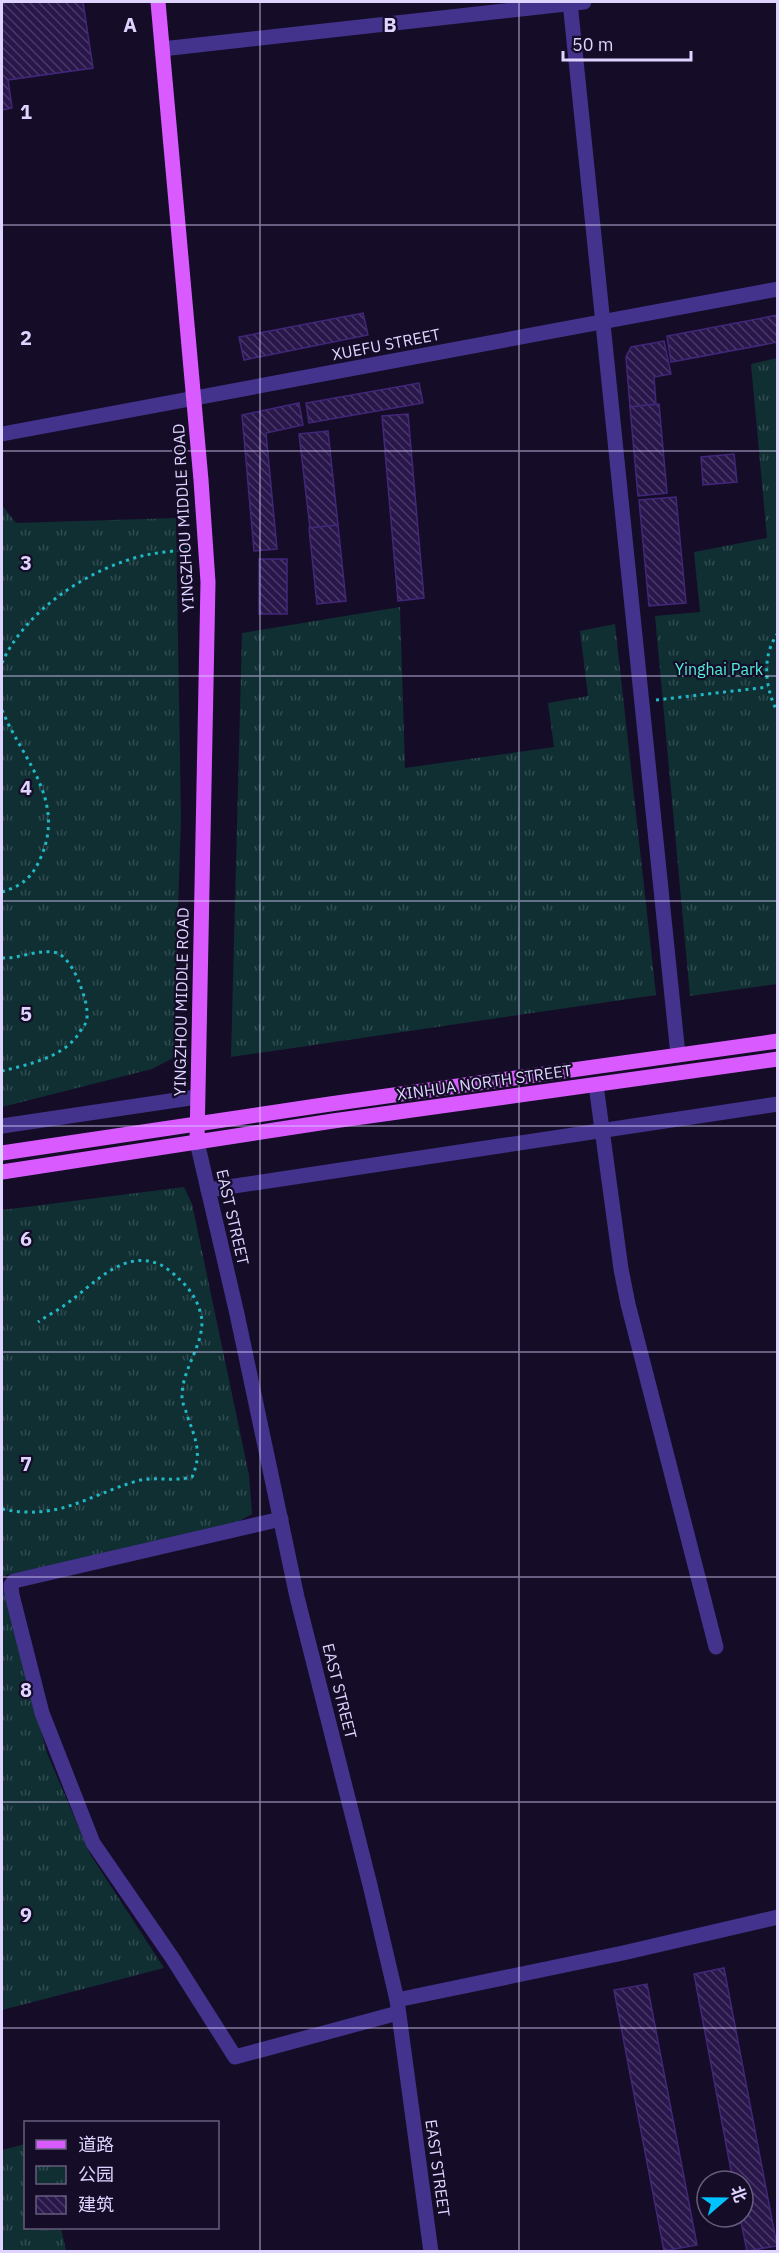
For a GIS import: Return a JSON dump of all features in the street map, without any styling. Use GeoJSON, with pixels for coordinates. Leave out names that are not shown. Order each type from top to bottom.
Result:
{"type":"FeatureCollection","features":[{"type":"Feature","properties":{"kind":"main road","name":"YINGZHOU MIDDLE ROAD"},"geometry":{"type":"LineString","coordinates":[[158,2],[194,398],[208,582],[196,1142]]}},
{"type":"Feature","properties":{"kind":"main road","name":"XINHUA NORTH STREET"},"geometry":{"type":"LineString","coordinates":[[2,1154],[777,1041]]}},
{"type":"Feature","properties":{"kind":"main road","name":"XINHUA NORTH STREET"},"geometry":{"type":"LineString","coordinates":[[2,1172],[777,1059]]}},
{"type":"Feature","properties":{"kind":"street"},"geometry":{"type":"LineString","coordinates":[[162,49],[575,2],[603,321],[678,1055]]}},
{"type":"Feature","properties":{"kind":"street","name":"XUEFU STREET"},"geometry":{"type":"LineString","coordinates":[[2,434],[777,289]]}},
{"type":"Feature","properties":{"kind":"street"},"geometry":{"type":"LineString","coordinates":[[596,1085],[628,1304],[716,1647]]}},
{"type":"Feature","properties":{"kind":"street"},"geometry":{"type":"LineString","coordinates":[[2,1126],[197,1096]]}},
{"type":"Feature","properties":{"kind":"street"},"geometry":{"type":"LineString","coordinates":[[208,1190],[777,1104]]}},
{"type":"Feature","properties":{"kind":"street","name":"EAST STREET"},"geometry":{"type":"LineString","coordinates":[[196,1142],[237,1314],[297,1597],[370,1885],[398,2007],[431,2252]]}},
{"type":"Feature","properties":{"kind":"street"},"geometry":{"type":"LineString","coordinates":[[281,1519],[14,1581],[11,1585],[42,1713],[93,1843],[173,1959],[235,2057],[398,2007],[777,1917]]}},
{"type":"Feature","properties":{"kind":"path"},"geometry":{"type":"LineString","coordinates":[[2,663],[8,650],[26,626],[55,599],[87,577],[119,562],[147,554],[205,548]]}},
{"type":"Feature","properties":{"kind":"path"},"geometry":{"type":"LineString","coordinates":[[777,633],[771,642],[767,661],[768,687],[777,712]]}},
{"type":"Feature","properties":{"kind":"path"},"geometry":{"type":"LineString","coordinates":[[642,702],[768,687]]}},
{"type":"Feature","properties":{"kind":"path"},"geometry":{"type":"LineString","coordinates":[[2,710],[39,777],[45,794],[48,815],[47,842],[37,865],[20,886],[2,892]]}},
{"type":"Feature","properties":{"kind":"path"},"geometry":{"type":"LineString","coordinates":[[2,958],[57,953],[67,961],[76,976],[84,996],[87,1020],[76,1039],[60,1051],[2,1071]]}},
{"type":"Feature","properties":{"kind":"path"},"geometry":{"type":"LineString","coordinates":[[2,1509],[37,1513],[64,1509],[139,1480],[182,1480],[192,1477],[199,1456],[182,1398],[184,1381],[202,1322],[188,1286],[162,1265],[146,1260],[132,1262],[116,1266],[38,1322]]}},
{"type":"Feature","properties":{"kind":"green space","name":"Yinghai Park"},"geometry":{"type":"Polygon","coordinates":[[[777,358],[777,984],[690,996],[655,616],[700,612],[694,552],[767,538],[751,364],[777,358]]]}},
{"type":"Feature","properties":{"kind":"green space"},"geometry":{"type":"Polygon","coordinates":[[[2,505],[16,523],[176,518],[181,819],[173,1058],[152,1069],[2,1107],[2,505]]]}},
{"type":"Feature","properties":{"kind":"green space"},"geometry":{"type":"Polygon","coordinates":[[[400,607],[405,768],[554,747],[548,703],[588,696],[580,631],[615,624],[656,995],[231,1057],[242,633],[400,607]]]}},
{"type":"Feature","properties":{"kind":"green space"},"geometry":{"type":"Polygon","coordinates":[[[184,1187],[192,1204],[249,1475],[252,1514],[233,1524],[7,1575],[2,1579],[2,1210],[184,1187]]]}},
{"type":"Feature","properties":{"kind":"green space"},"geometry":{"type":"Polygon","coordinates":[[[2,1582],[47,1753],[90,1854],[164,1968],[2,2010],[2,1582]]]}},
{"type":"Feature","properties":{"kind":"green space"},"geometry":{"type":"Polygon","coordinates":[[[24,2144],[24,2229],[61,2229],[66,2251],[2,2251],[2,2150],[24,2144]]]}},
{"type":"Feature","properties":{"kind":"building"},"geometry":{"type":"Polygon","coordinates":[[[2,2],[83,2],[93,68],[8,80],[12,108],[2,110],[2,2]]]}},
{"type":"Feature","properties":{"kind":"building"},"geometry":{"type":"Polygon","coordinates":[[[363,313],[368,335],[244,360],[239,337],[363,313]]]}},
{"type":"Feature","properties":{"kind":"building"},"geometry":{"type":"Polygon","coordinates":[[[778,315],[778,342],[671,362],[667,336],[778,315]]]}},
{"type":"Feature","properties":{"kind":"building"},"geometry":{"type":"Polygon","coordinates":[[[664,341],[671,374],[654,377],[656,404],[630,407],[626,357],[631,347],[664,341]]]}},
{"type":"Feature","properties":{"kind":"building"},"geometry":{"type":"Polygon","coordinates":[[[419,383],[423,403],[309,423],[306,403],[419,383]]]}},
{"type":"Feature","properties":{"kind":"building"},"geometry":{"type":"Polygon","coordinates":[[[299,403],[303,425],[266,433],[277,549],[254,551],[242,415],[299,403]]]}},
{"type":"Feature","properties":{"kind":"building"},"geometry":{"type":"Polygon","coordinates":[[[659,404],[667,493],[638,496],[630,407],[659,404]]]}},
{"type":"Feature","properties":{"kind":"building"},"geometry":{"type":"Polygon","coordinates":[[[408,414],[424,598],[398,601],[382,416],[408,414]]]}},
{"type":"Feature","properties":{"kind":"building"},"geometry":{"type":"Polygon","coordinates":[[[328,431],[338,525],[310,528],[299,434],[328,431]]]}},
{"type":"Feature","properties":{"kind":"building"},"geometry":{"type":"Polygon","coordinates":[[[734,454],[737,482],[703,485],[701,457],[734,454]]]}},
{"type":"Feature","properties":{"kind":"building"},"geometry":{"type":"Polygon","coordinates":[[[676,497],[686,603],[649,606],[639,500],[676,497]]]}},
{"type":"Feature","properties":{"kind":"building"},"geometry":{"type":"Polygon","coordinates":[[[338,525],[346,601],[317,604],[309,528],[338,525]]]}},
{"type":"Feature","properties":{"kind":"building"},"geometry":{"type":"Polygon","coordinates":[[[259,559],[287,559],[287,614],[259,614],[259,559]]]}},
{"type":"Feature","properties":{"kind":"building"},"geometry":{"type":"Polygon","coordinates":[[[724,1968],[777,2246],[747,2251],[742,2229],[755,2229],[755,2169],[731,2169],[694,1974],[724,1968]]]}},
{"type":"Feature","properties":{"kind":"building"},"geometry":{"type":"Polygon","coordinates":[[[647,1984],[697,2245],[664,2251],[614,1990],[647,1984]]]}}]}
